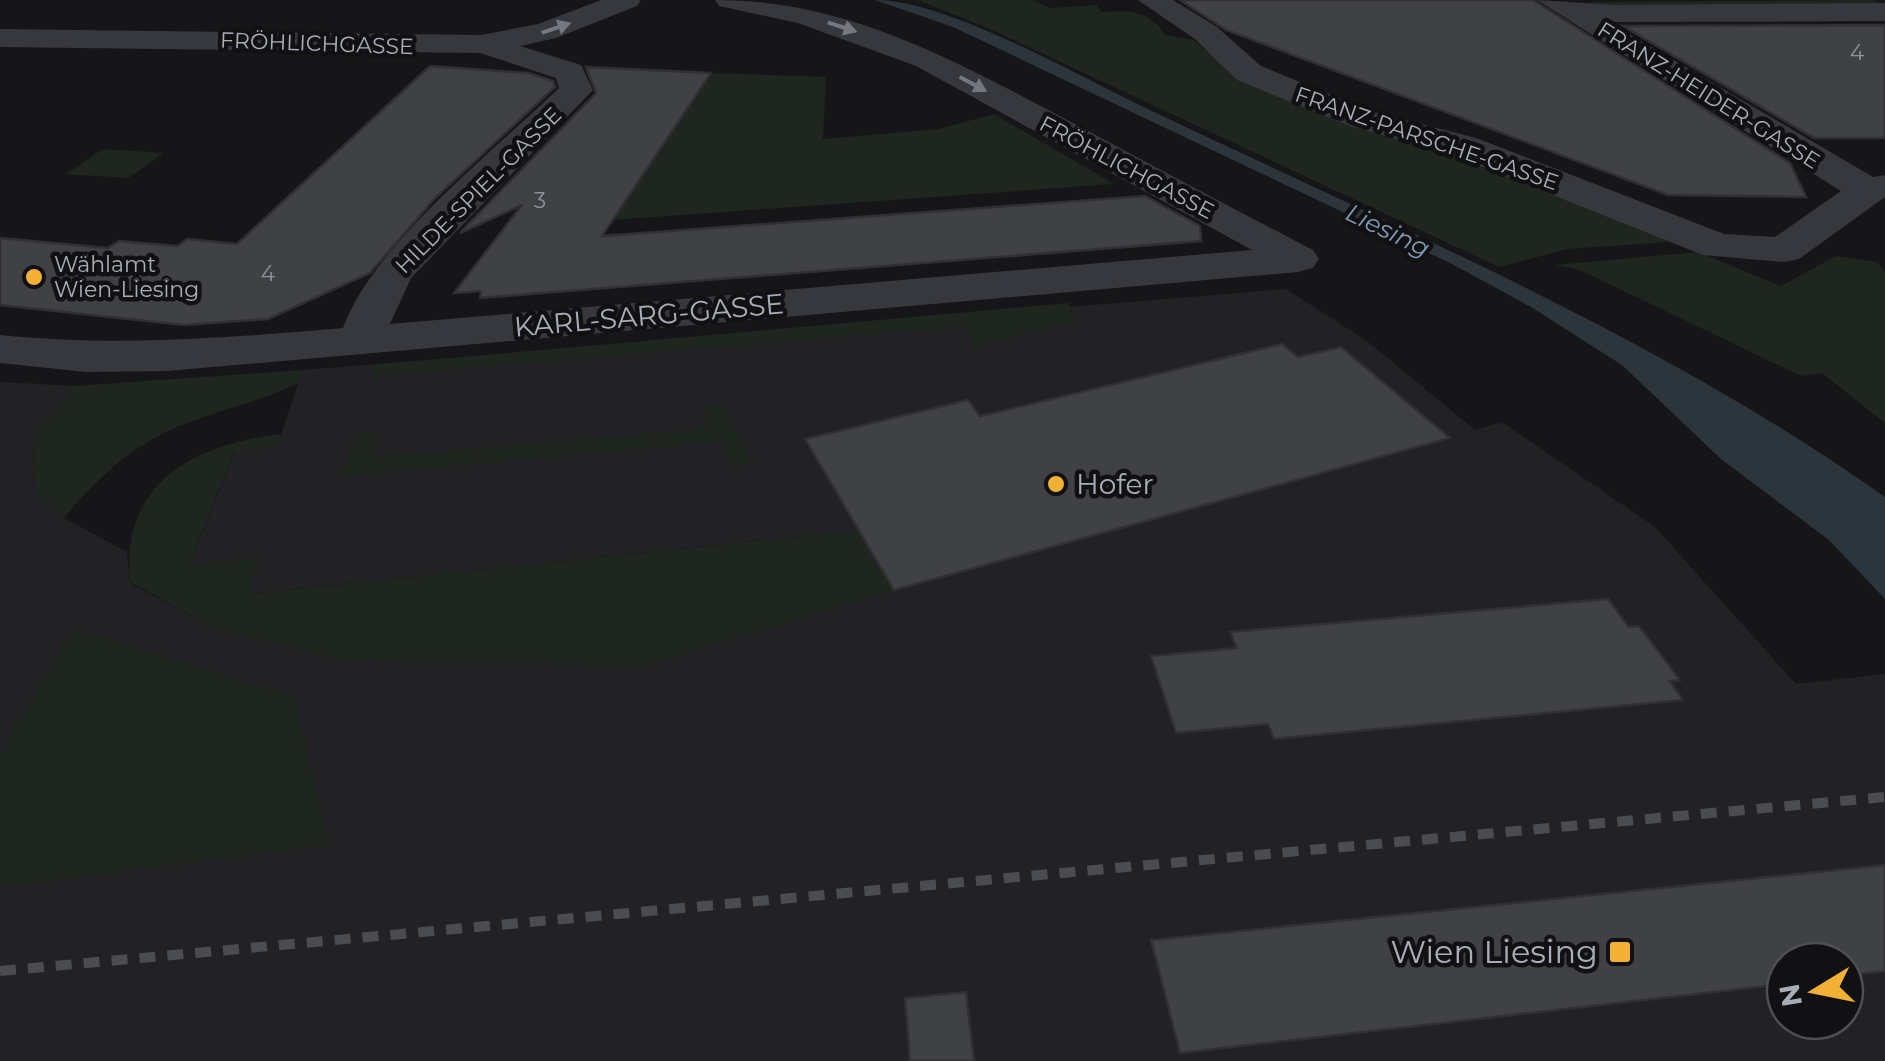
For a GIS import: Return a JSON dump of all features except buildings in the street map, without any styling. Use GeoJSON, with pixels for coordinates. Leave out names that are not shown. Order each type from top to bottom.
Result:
{"type":"FeatureCollection","features":[{"type":"Feature","properties":{"kind":"street","name":"FRÖHLICHGASSE"},"geometry":{"type":"LineString","coordinates":[[0,38],[235,39],[417,47],[481,44],[545,32],[627,0]]}},
{"type":"Feature","properties":{"kind":"street","name":"FRÖHLICHGASSE"},"geometry":{"type":"LineString","coordinates":[[729,0],[806,16],[927,59],[1298,259]]}},
{"type":"Feature","properties":{"kind":"street","name":"FRANZ-PARSCHE-GASSE"},"geometry":{"type":"LineString","coordinates":[[1152,1],[1206,32],[1249,72],[1362,119],[1463,146],[1718,246],[1784,250],[1876,188]]}},
{"type":"Feature","properties":{"kind":"street"},"geometry":{"type":"LineString","coordinates":[[1558,3],[1654,14],[1885,12]]}},
{"type":"Feature","properties":{"kind":"street","name":"FRANZ-HEIDER-GASSE"},"geometry":{"type":"LineString","coordinates":[[1558,3],[1766,133],[1876,188]]}},
{"type":"Feature","properties":{"kind":"street","name":"HILDE-SPIEL-GASSE"},"geometry":{"type":"LineString","coordinates":[[362,340],[376,298],[395,270],[576,90],[570,72],[481,44]]}},
{"type":"Feature","properties":{"kind":"street","name":"KARL-SARG-GASSE"},"geometry":{"type":"LineString","coordinates":[[0,349],[125,359],[1298,259]]}},
{"type":"Feature","properties":{"kind":"shaded area"},"geometry":{"type":"Polygon","coordinates":[[[917,0],[1032,0],[1050,8],[1096,5],[1101,12],[1138,13],[1165,35],[1194,40],[1235,75],[1454,150],[1648,227],[1668,242],[1568,249],[1499,267],[990,29],[917,0]]]}},
{"type":"Feature","properties":{"kind":"shaded area"},"geometry":{"type":"Polygon","coordinates":[[[1872,0],[1882,5],[1610,6],[1587,2],[1872,0]]]}},
{"type":"Feature","properties":{"kind":"shaded area"},"geometry":{"type":"Polygon","coordinates":[[[711,73],[826,77],[823,139],[939,129],[994,114],[1114,184],[612,220],[711,73]]]}},
{"type":"Feature","properties":{"kind":"shaded area"},"geometry":{"type":"Polygon","coordinates":[[[103,149],[164,153],[128,178],[66,174],[103,149]]]}},
{"type":"Feature","properties":{"kind":"shaded area"},"geometry":{"type":"Polygon","coordinates":[[[1698,252],[1781,286],[1836,256],[1877,262],[1885,272],[1885,423],[1822,373],[1801,376],[1580,270],[1554,265],[1698,252]]]}},
{"type":"Feature","properties":{"kind":"shaded area"},"geometry":{"type":"Polygon","coordinates":[[[1286,289],[1367,341],[1475,430],[1502,422],[1655,527],[1796,684],[1885,674],[1885,1061],[0,1061],[0,382],[75,386],[33,438],[35,491],[64,518],[127,552],[130,583],[216,629],[857,530],[248,594],[260,559],[189,565],[235,450],[277,446],[303,370],[1286,289]]]}},
{"type":"Feature","properties":{"kind":"shaded area"},"geometry":{"type":"Polygon","coordinates":[[[1068,303],[1076,321],[975,346],[967,326],[371,376],[375,365],[1068,303]]]}},
{"type":"Feature","properties":{"kind":"shaded area"},"geometry":{"type":"Polygon","coordinates":[[[303,370],[300,382],[177,427],[144,444],[101,478],[64,518],[35,491],[33,438],[75,386],[303,370]]]}},
{"type":"Feature","properties":{"kind":"shaded area"},"geometry":{"type":"Polygon","coordinates":[[[721,403],[753,463],[729,466],[726,441],[342,476],[356,434],[380,434],[372,457],[706,429],[704,404],[721,403]]]}},
{"type":"Feature","properties":{"kind":"shaded area"},"geometry":{"type":"Polygon","coordinates":[[[281,434],[277,446],[234,451],[189,564],[260,558],[249,594],[858,530],[894,590],[650,665],[343,661],[216,629],[130,582],[130,548],[137,519],[150,495],[169,475],[192,459],[219,448],[281,434]]]}},
{"type":"Feature","properties":{"kind":"shaded area"},"geometry":{"type":"Polygon","coordinates":[[[74,629],[294,696],[330,845],[0,887],[0,753],[74,629]]]}},
{"type":"Feature","properties":{"kind":"water","name":"Liesing"},"geometry":{"type":"Polygon","coordinates":[[[875,0],[940,13],[1016,44],[1528,289],[1711,386],[1885,497],[1885,599],[1829,540],[1721,459],[1622,365],[1531,307],[1452,264],[953,27],[875,0]]]}},
{"type":"Feature","properties":{"kind":"railway"},"geometry":{"type":"LineString","coordinates":[[0,971],[1885,797]]}},
{"type":"Feature","properties":{"kind":"place","name":"Wählamt Wien-Liesing"},"geometry":{"type":"Point","coordinates":[34,277]}},
{"type":"Feature","properties":{"kind":"place","name":"Hofer"},"geometry":{"type":"Point","coordinates":[1056,484]}},
{"type":"Feature","properties":{"kind":"place","name":"Wien Liesing"},"geometry":{"type":"Point","coordinates":[1620,952]}}]}
